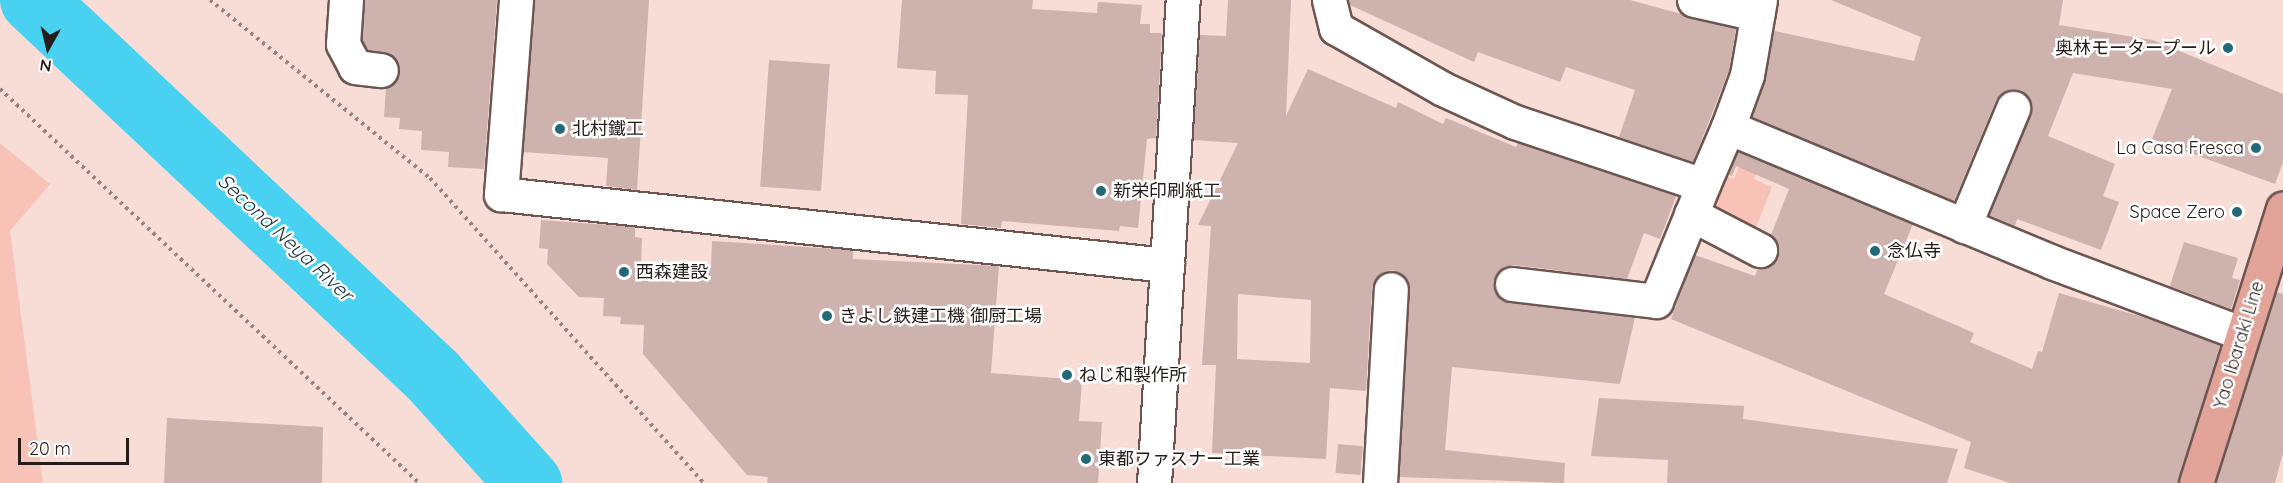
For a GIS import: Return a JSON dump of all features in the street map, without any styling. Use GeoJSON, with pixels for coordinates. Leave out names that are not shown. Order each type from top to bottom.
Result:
{"type":"FeatureCollection","features":[{"type":"Feature","properties":{"kind":"main road","name":"Yao Ibaraki Line"},"geometry":{"type":"LineString","coordinates":[[2196,483],[2241,333],[2283,208]]}},
{"type":"Feature","properties":{"kind":"street"},"geometry":{"type":"LineString","coordinates":[[346,0],[343,44],[355,67],[381,70]]}},
{"type":"Feature","properties":{"kind":"street"},"geometry":{"type":"LineString","coordinates":[[516,0],[501,194],[1167,265]]}},
{"type":"Feature","properties":{"kind":"street"},"geometry":{"type":"LineString","coordinates":[[1154,483],[1183,0]]}},
{"type":"Feature","properties":{"kind":"street"},"geometry":{"type":"LineString","coordinates":[[1329,0],[1336,28],[1443,89],[1697,200],[1760,250]]}},
{"type":"Feature","properties":{"kind":"street"},"geometry":{"type":"LineString","coordinates":[[1512,284],[1656,301],[1747,75],[1758,7],[1694,0]]}},
{"type":"Feature","properties":{"kind":"street"},"geometry":{"type":"LineString","coordinates":[[1964,226],[2013,108]]}},
{"type":"Feature","properties":{"kind":"street"},"geometry":{"type":"LineString","coordinates":[[1728,127],[1964,226],[2241,333]]}},
{"type":"Feature","properties":{"kind":"street"},"geometry":{"type":"LineString","coordinates":[[1380,483],[1391,289]]}},
{"type":"Feature","properties":{"kind":"path"},"geometry":{"type":"LineString","coordinates":[[210,0],[430,178],[704,483]]}},
{"type":"Feature","properties":{"kind":"path"},"geometry":{"type":"LineString","coordinates":[[0,89],[419,483]]}},
{"type":"Feature","properties":{"kind":"shaded area"},"geometry":{"type":"Polygon","coordinates":[[[0,143],[50,184],[10,231],[43,483],[0,483],[0,143]]]}},
{"type":"Feature","properties":{"kind":"shaded area"},"geometry":{"type":"Polygon","coordinates":[[[1744,154],[1761,160],[1754,179],[1772,187],[1755,230],[1708,211],[1723,175],[1734,179],[1744,154]]]}},
{"type":"Feature","properties":{"kind":"building"},"geometry":{"type":"Polygon","coordinates":[[[365,0],[497,0],[484,169],[448,167],[449,152],[421,150],[422,131],[399,129],[400,118],[384,117],[386,88],[396,81],[398,63],[392,55],[367,50],[362,40],[365,0]]]}},
{"type":"Feature","properties":{"kind":"building"},"geometry":{"type":"Polygon","coordinates":[[[534,0],[649,0],[637,190],[606,186],[608,158],[523,152],[534,0]]]}},
{"type":"Feature","properties":{"kind":"building"},"geometry":{"type":"Polygon","coordinates":[[[902,0],[1033,0],[1032,9],[1097,13],[1098,2],[1142,5],[1140,24],[1150,24],[1150,33],[1162,33],[1156,138],[1147,139],[1138,228],[1120,226],[1119,231],[1002,221],[1001,228],[961,224],[968,95],[935,94],[936,71],[897,68],[902,0]]]}},
{"type":"Feature","properties":{"kind":"building"},"geometry":{"type":"Polygon","coordinates":[[[1228,0],[1291,0],[1286,116],[1308,69],[1396,108],[1398,102],[1443,124],[1446,118],[1516,147],[1518,143],[1676,196],[1660,239],[1644,233],[1627,279],[1514,265],[1504,267],[1494,281],[1495,292],[1510,303],[1635,317],[1620,384],[1452,367],[1445,450],[1565,463],[1564,483],[1399,477],[1410,290],[1407,280],[1393,270],[1382,273],[1372,287],[1366,391],[1330,388],[1326,459],[1212,453],[1216,365],[1202,365],[1211,226],[1198,225],[1238,143],[1193,140],[1200,35],[1226,36],[1228,0]],[[1238,294],[1237,359],[1310,363],[1311,300],[1238,294]]]}},
{"type":"Feature","properties":{"kind":"building"},"geometry":{"type":"Polygon","coordinates":[[[1348,0],[1630,0],[1736,29],[1729,70],[1693,162],[1619,137],[1635,90],[1566,67],[1560,82],[1478,52],[1474,62],[1350,5],[1348,0]]]}},
{"type":"Feature","properties":{"kind":"building"},"geometry":{"type":"Polygon","coordinates":[[[1831,0],[2063,0],[2059,25],[2153,40],[2283,94],[2283,162],[2275,184],[2152,139],[2172,89],[2073,73],[2048,136],[2115,164],[2103,196],[2119,202],[2101,250],[2017,219],[2015,226],[1989,215],[2030,115],[2028,97],[2020,91],[2002,93],[1996,100],[1954,201],[1752,117],[1765,78],[1774,31],[1914,61],[1921,37],[1831,0]]]}},
{"type":"Feature","properties":{"kind":"building"},"geometry":{"type":"Polygon","coordinates":[[[769,60],[830,64],[821,191],[760,187],[769,60]]]}},
{"type":"Feature","properties":{"kind":"building"},"geometry":{"type":"Polygon","coordinates":[[[1738,151],[1913,224],[1884,294],[1974,333],[1970,342],[2032,369],[2038,351],[2042,352],[2059,293],[2153,320],[2220,345],[2178,483],[2010,483],[1964,468],[1971,442],[1671,319],[1695,255],[1755,276],[1758,268],[1770,266],[1777,258],[1779,249],[1771,235],[1789,189],[1736,166],[1732,176],[1728,174],[1738,151]]]}},
{"type":"Feature","properties":{"kind":"building"},"geometry":{"type":"Polygon","coordinates":[[[541,220],[635,227],[635,237],[642,238],[641,264],[711,268],[712,241],[853,250],[853,259],[999,266],[991,373],[1082,380],[1079,421],[1102,422],[1098,483],[767,483],[768,477],[747,475],[643,354],[644,325],[620,324],[621,317],[603,316],[604,298],[579,297],[547,264],[548,249],[539,248],[541,220]]]}},
{"type":"Feature","properties":{"kind":"building"},"geometry":{"type":"Polygon","coordinates":[[[2184,242],[2238,258],[2232,278],[2240,280],[2231,309],[2170,286],[2184,242]]]}},
{"type":"Feature","properties":{"kind":"building"},"geometry":{"type":"Polygon","coordinates":[[[2276,292],[2283,294],[2283,453],[2275,483],[2216,483],[2276,292]]]}},
{"type":"Feature","properties":{"kind":"building"},"geometry":{"type":"Polygon","coordinates":[[[1599,398],[1744,406],[1743,419],[1958,449],[1947,483],[1667,483],[1668,460],[1591,456],[1599,398]]]}},
{"type":"Feature","properties":{"kind":"building"},"geometry":{"type":"Polygon","coordinates":[[[167,418],[323,427],[322,483],[164,483],[167,418]]]}},
{"type":"Feature","properties":{"kind":"building"},"geometry":{"type":"Polygon","coordinates":[[[1338,444],[1363,446],[1360,475],[1335,473],[1338,444]]]}},
{"type":"Feature","properties":{"kind":"waterway","name":"Second Neya River"},"geometry":{"type":"LineString","coordinates":[[33,0],[433,376],[529,483]]}},
{"type":"Feature","properties":{"kind":"place","name":"奥林モータープール"},"geometry":{"type":"Point","coordinates":[2228,48]}},
{"type":"Feature","properties":{"kind":"place","name":"北村鐵工"},"geometry":{"type":"Point","coordinates":[560,129]}},
{"type":"Feature","properties":{"kind":"place","name":"La Casa Fresca"},"geometry":{"type":"Point","coordinates":[2256,148]}},
{"type":"Feature","properties":{"kind":"place","name":"新栄印刷紙工"},"geometry":{"type":"Point","coordinates":[1101,191]}},
{"type":"Feature","properties":{"kind":"place","name":"Space Zero"},"geometry":{"type":"Point","coordinates":[2237,212]}},
{"type":"Feature","properties":{"kind":"place","name":"念仏寺"},"geometry":{"type":"Point","coordinates":[1875,251]}},
{"type":"Feature","properties":{"kind":"place","name":"西森建設"},"geometry":{"type":"Point","coordinates":[624,272]}},
{"type":"Feature","properties":{"kind":"place","name":"きよし鉄建工機 御厨工場"},"geometry":{"type":"Point","coordinates":[827,316]}},
{"type":"Feature","properties":{"kind":"place","name":"ねじ和製作所"},"geometry":{"type":"Point","coordinates":[1067,375]}},
{"type":"Feature","properties":{"kind":"place","name":"東都ファスナー工業"},"geometry":{"type":"Point","coordinates":[1086,459]}}]}
